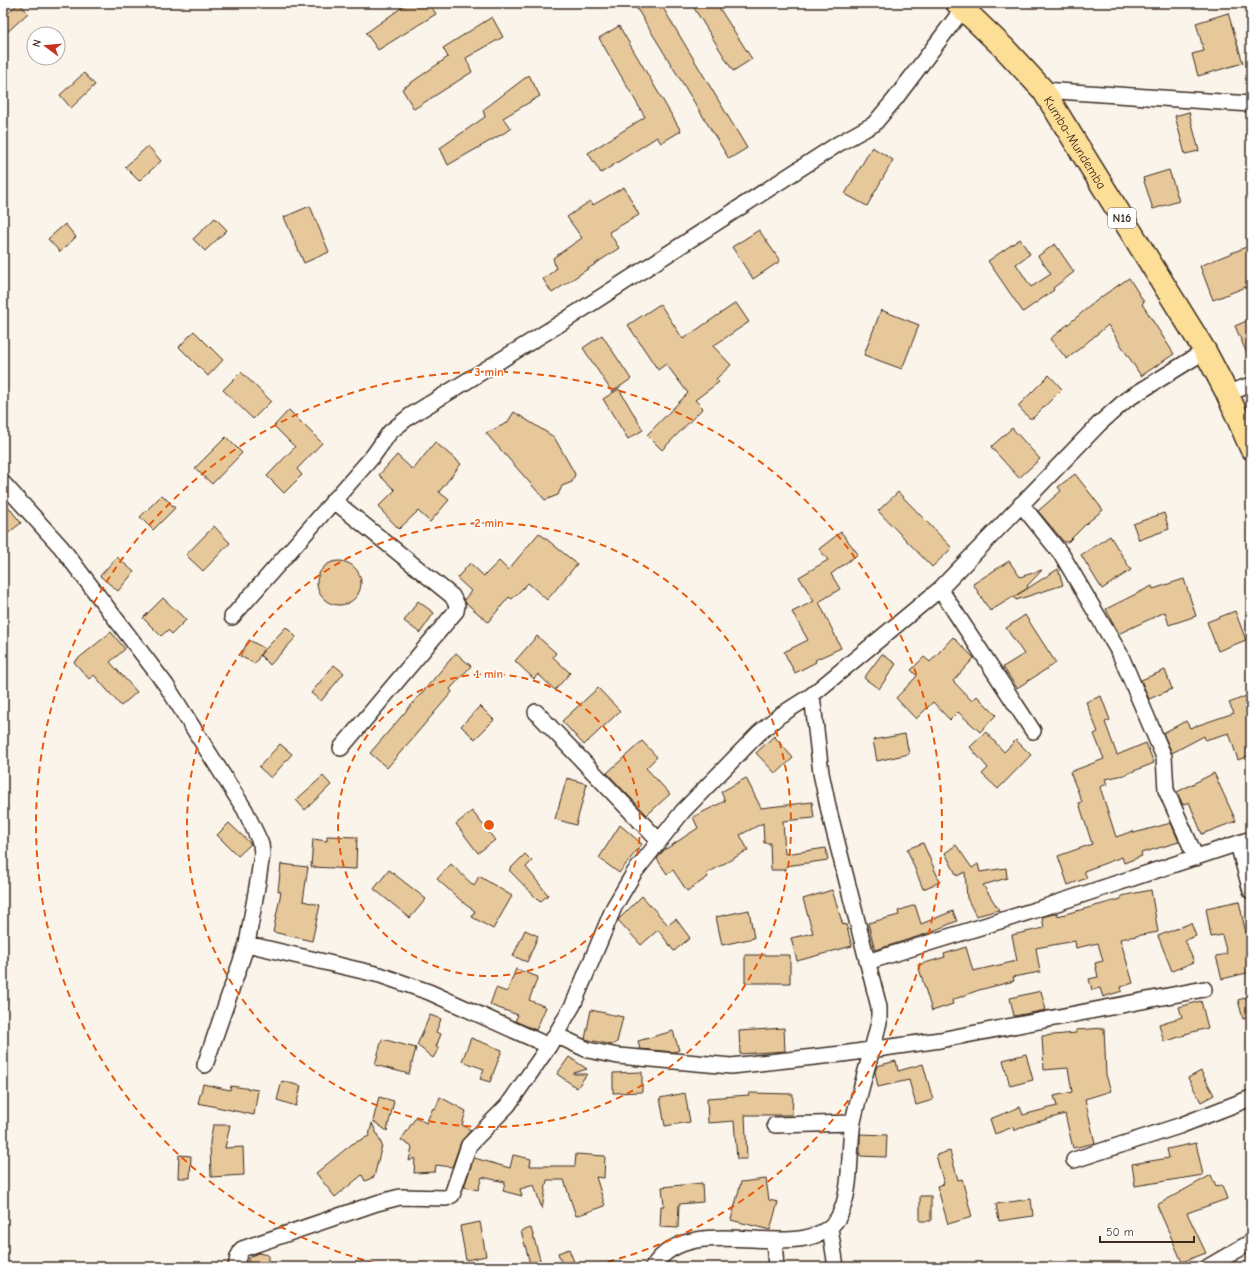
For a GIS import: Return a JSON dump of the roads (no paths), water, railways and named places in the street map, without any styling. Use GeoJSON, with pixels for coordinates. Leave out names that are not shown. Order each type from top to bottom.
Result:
{"type":"FeatureCollection","features":[{"type":"Feature","properties":{"kind":"highway","name":"Kumba-Mundemba"},"geometry":{"type":"LineString","coordinates":[[960,7],[1004,48],[1043,90],[1205,351],[1227,392],[1251,448]]}},
{"type":"Feature","properties":{"kind":"street"},"geometry":{"type":"LineString","coordinates":[[232,617],[373,456],[390,432],[410,416],[561,323],[838,144],[874,124],[895,99],[960,7]]}},
{"type":"Feature","properties":{"kind":"street"},"geometry":{"type":"LineString","coordinates":[[1043,90],[1251,104]]}},
{"type":"Feature","properties":{"kind":"street"},"geometry":{"type":"LineString","coordinates":[[236,1267],[238,1257],[242,1249],[377,1203],[400,1197],[449,1197],[454,1190],[469,1145],[508,1105],[552,1040],[573,1005],[614,907],[634,873],[683,811],[759,733],[779,716],[812,695],[940,590],[1099,424],[1126,400],[1205,351]]}},
{"type":"Feature","properties":{"kind":"street"},"geometry":{"type":"LineString","coordinates":[[1227,392],[1251,385]]}},
{"type":"Feature","properties":{"kind":"street"},"geometry":{"type":"LineString","coordinates":[[3,483],[61,547],[166,685],[245,810],[261,844],[262,854],[247,944],[205,1065]]}},
{"type":"Feature","properties":{"kind":"street"},"geometry":{"type":"LineString","coordinates":[[333,500],[452,596],[457,605],[456,611],[341,748]]}},
{"type":"Feature","properties":{"kind":"street"},"geometry":{"type":"LineString","coordinates":[[1021,504],[1062,555],[1120,654],[1164,757],[1166,790],[1196,858]]}},
{"type":"Feature","properties":{"kind":"street"},"geometry":{"type":"LineString","coordinates":[[940,590],[1033,731]]}},
{"type":"Feature","properties":{"kind":"street"},"geometry":{"type":"LineString","coordinates":[[653,1267],[659,1257],[687,1242],[706,1239],[774,1242],[799,1241],[812,1238],[830,1228],[839,1217],[845,1196],[853,1123],[879,1022],[879,1007],[821,773],[812,695]]}},
{"type":"Feature","properties":{"kind":"street"},"geometry":{"type":"LineString","coordinates":[[536,712],[659,841]]}},
{"type":"Feature","properties":{"kind":"street"},"geometry":{"type":"LineString","coordinates":[[867,962],[1196,858],[1244,841],[1251,891]]}},
{"type":"Feature","properties":{"kind":"street"},"geometry":{"type":"LineString","coordinates":[[247,944],[380,975],[429,992],[552,1040],[588,1050],[618,1056],[731,1066],[872,1050],[940,1040],[1204,989]]}},
{"type":"Feature","properties":{"kind":"street"},"geometry":{"type":"LineString","coordinates":[[1074,1160],[1179,1126],[1251,1098]]}},
{"type":"Feature","properties":{"kind":"street"},"geometry":{"type":"LineString","coordinates":[[775,1125],[853,1123]]}},
{"type":"Feature","properties":{"kind":"street"},"geometry":{"type":"LineString","coordinates":[[830,1228],[836,1267]]}},
{"type":"Feature","properties":{"kind":"street"},"geometry":{"type":"LineString","coordinates":[[774,1242],[776,1267]]}},
{"type":"Feature","properties":{"kind":"street"},"geometry":{"type":"LineString","coordinates":[[1208,1267],[1251,1242]]}},
{"type":"Feature","properties":{"kind":"waterway"},"geometry":{"type":"LineString","coordinates":[[3,1263],[5,1267]]}}]}
